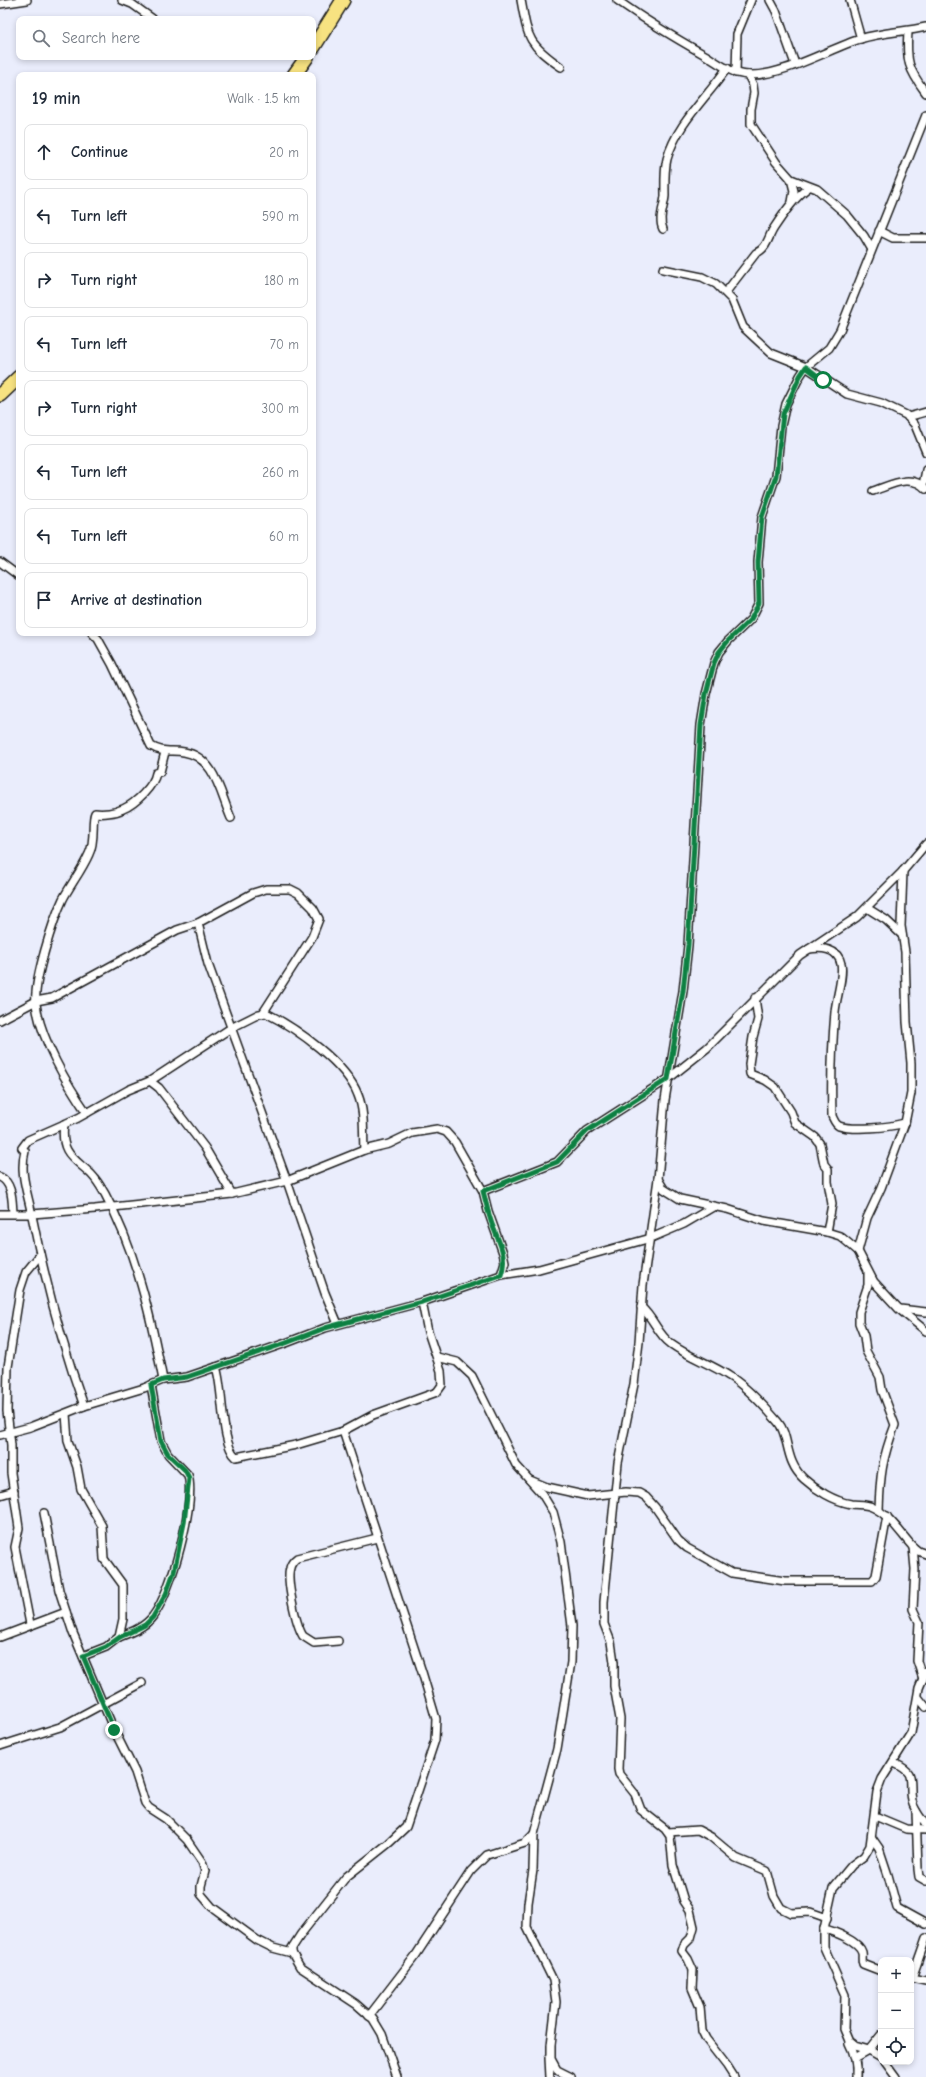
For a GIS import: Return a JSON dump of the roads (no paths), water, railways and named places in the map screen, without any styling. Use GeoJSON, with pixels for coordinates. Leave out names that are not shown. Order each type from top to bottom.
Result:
{"type":"FeatureCollection","features":[{"type":"Feature","properties":{"kind":"highway"},"geometry":{"type":"LineString","coordinates":[[316,43],[343,0]]}},
{"type":"Feature","properties":{"kind":"highway"},"geometry":{"type":"LineString","coordinates":[[296,72],[305,60]]}},
{"type":"Feature","properties":{"kind":"highway"},"geometry":{"type":"LineString","coordinates":[[0,395],[16,380]]}},
{"type":"Feature","properties":{"kind":"street"},"geometry":{"type":"LineString","coordinates":[[0,4],[27,0]]}},
{"type":"Feature","properties":{"kind":"street"},"geometry":{"type":"LineString","coordinates":[[122,0],[132,4],[149,16]]}},
{"type":"Feature","properties":{"kind":"street"},"geometry":{"type":"LineString","coordinates":[[521,0],[528,36],[540,52],[561,68]]}},
{"type":"Feature","properties":{"kind":"street"},"geometry":{"type":"LineString","coordinates":[[617,0],[677,39],[727,68],[736,73],[748,75],[764,74],[795,64],[861,38],[926,27]]}},
{"type":"Feature","properties":{"kind":"street"},"geometry":{"type":"LineString","coordinates":[[736,73],[737,34],[751,0]]}},
{"type":"Feature","properties":{"kind":"street"},"geometry":{"type":"LineString","coordinates":[[770,0],[776,11],[795,64]]}},
{"type":"Feature","properties":{"kind":"street"},"geometry":{"type":"LineString","coordinates":[[850,0],[861,38]]}},
{"type":"Feature","properties":{"kind":"street"},"geometry":{"type":"LineString","coordinates":[[908,31],[907,46],[909,68],[926,93]]}},
{"type":"Feature","properties":{"kind":"street"},"geometry":{"type":"LineString","coordinates":[[663,229],[661,221],[665,197],[666,168],[669,153],[682,126],[697,106],[712,90],[727,68]]}},
{"type":"Feature","properties":{"kind":"street"},"geometry":{"type":"LineString","coordinates":[[748,75],[753,85],[754,93],[750,117],[751,124],[776,162],[792,179],[816,189],[847,215],[864,236],[871,248]]}},
{"type":"Feature","properties":{"kind":"street"},"geometry":{"type":"LineString","coordinates":[[734,2077],[702,2031],[700,2007],[692,1988],[693,1970],[682,1951],[684,1945],[691,1938],[694,1926],[690,1910],[684,1902],[673,1865],[672,1843],[668,1832],[641,1810],[635,1794],[619,1774],[620,1711],[614,1686],[614,1662],[611,1642],[604,1617],[605,1591],[621,1441],[634,1384],[643,1285],[651,1238],[668,1079],[683,991],[688,945],[701,725],[706,694],[714,663],[719,652],[751,619],[759,603],[758,562],[762,517],[776,476],[783,414],[800,376],[806,367],[824,353],[834,340],[878,231],[901,180],[926,115]]}},
{"type":"Feature","properties":{"kind":"street"},"geometry":{"type":"LineString","coordinates":[[792,179],[794,191],[792,202]]}},
{"type":"Feature","properties":{"kind":"street"},"geometry":{"type":"LineString","coordinates":[[726,292],[756,253],[761,251],[768,241],[772,230],[792,202],[809,187]]}},
{"type":"Feature","properties":{"kind":"street"},"geometry":{"type":"LineString","coordinates":[[878,231],[893,238],[926,238]]}},
{"type":"Feature","properties":{"kind":"street"},"geometry":{"type":"LineString","coordinates":[[663,269],[702,277],[716,284],[726,292],[732,300],[746,330],[771,353],[806,367],[846,394],[881,403],[908,417],[915,426],[926,452]]}},
{"type":"Feature","properties":{"kind":"street"},"geometry":{"type":"LineString","coordinates":[[908,417],[926,412]]}},
{"type":"Feature","properties":{"kind":"street"},"geometry":{"type":"LineString","coordinates":[[874,492],[903,481],[913,481],[924,487],[926,470]]}},
{"type":"Feature","properties":{"kind":"street"},"geometry":{"type":"LineString","coordinates":[[0,562],[16,574]]}},
{"type":"Feature","properties":{"kind":"street"},"geometry":{"type":"LineString","coordinates":[[95,636],[112,664],[151,746],[164,752],[190,753],[199,757],[207,764],[214,774],[231,818]]}},
{"type":"Feature","properties":{"kind":"street"},"geometry":{"type":"LineString","coordinates":[[87,1113],[68,1085],[60,1070],[39,1018],[36,1001],[46,948],[57,914],[93,846],[95,813],[122,809],[139,797],[155,780],[156,773],[160,772],[164,752]]}},
{"type":"Feature","properties":{"kind":"street"},"geometry":{"type":"LineString","coordinates":[[483,1191],[557,1162],[587,1131],[668,1079],[707,1048],[755,998],[808,949],[857,917],[903,871],[926,844]]}},
{"type":"Feature","properties":{"kind":"street"},"geometry":{"type":"LineString","coordinates":[[858,1251],[863,1230],[881,1188],[905,1123],[911,1093],[911,1063],[907,1022],[905,952],[902,934],[903,871]]}},
{"type":"Feature","properties":{"kind":"street"},"geometry":{"type":"LineString","coordinates":[[0,1020],[36,1001],[52,998],[177,930],[198,923],[253,893],[266,889],[295,891],[318,914],[319,919],[312,936],[263,1013],[231,1028],[150,1081],[128,1090],[87,1113],[28,1140],[22,1148],[25,1151],[22,1167],[48,1290],[84,1406]]}},
{"type":"Feature","properties":{"kind":"street"},"geometry":{"type":"LineString","coordinates":[[866,908],[886,920],[902,934]]}},
{"type":"Feature","properties":{"kind":"street"},"geometry":{"type":"LineString","coordinates":[[198,923],[208,964],[287,1181],[325,1293],[338,1324]]}},
{"type":"Feature","properties":{"kind":"street"},"geometry":{"type":"LineString","coordinates":[[808,949],[820,947],[828,949],[835,954],[841,964],[832,1054],[832,1116],[835,1122],[838,1125],[868,1128],[895,1126],[905,1123]]}},
{"type":"Feature","properties":{"kind":"street"},"geometry":{"type":"LineString","coordinates":[[755,998],[758,1019],[753,1036],[749,1064],[750,1074],[765,1080],[775,1087],[791,1112],[795,1124],[812,1135],[820,1144],[824,1164],[828,1169],[828,1182],[832,1204],[827,1232]]}},
{"type":"Feature","properties":{"kind":"street"},"geometry":{"type":"LineString","coordinates":[[263,1013],[266,1013],[293,1030],[344,1073],[359,1096],[364,1150]]}},
{"type":"Feature","properties":{"kind":"street"},"geometry":{"type":"LineString","coordinates":[[150,1081],[159,1088],[205,1148],[232,1194]]}},
{"type":"Feature","properties":{"kind":"street"},"geometry":{"type":"LineString","coordinates":[[64,1124],[65,1144],[70,1156],[94,1177],[121,1223],[146,1302],[163,1380]]}},
{"type":"Feature","properties":{"kind":"street"},"geometry":{"type":"LineString","coordinates":[[0,1214],[32,1214],[232,1194],[287,1181],[364,1150],[389,1144],[412,1133],[432,1129],[442,1130],[455,1142],[483,1191],[488,1212],[504,1253],[504,1265],[501,1275]]}},
{"type":"Feature","properties":{"kind":"street"},"geometry":{"type":"LineString","coordinates":[[0,1177],[5,1180],[11,1192],[12,1213]]}},
{"type":"Feature","properties":{"kind":"street"},"geometry":{"type":"LineString","coordinates":[[658,1179],[664,1189],[680,1200],[764,1220],[827,1232],[845,1240],[858,1251],[874,1282],[899,1309],[926,1331]]}},
{"type":"Feature","properties":{"kind":"street"},"geometry":{"type":"LineString","coordinates":[[0,1435],[30,1427],[84,1406],[163,1380],[181,1378],[216,1367],[338,1324],[422,1302],[501,1275],[539,1270],[651,1238],[684,1224],[713,1207]]}},
{"type":"Feature","properties":{"kind":"street"},"geometry":{"type":"LineString","coordinates":[[30,1624],[15,1547],[19,1528],[6,1411],[11,1339],[22,1281],[30,1266],[40,1255]]}},
{"type":"Feature","properties":{"kind":"street"},"geometry":{"type":"LineString","coordinates":[[868,1271],[868,1285],[859,1312],[859,1323],[864,1336],[866,1351],[880,1377],[882,1390],[895,1425],[883,1457],[879,1483],[879,1510]]}},
{"type":"Feature","properties":{"kind":"street"},"geometry":{"type":"LineString","coordinates":[[216,1367],[220,1381],[223,1414],[229,1448],[236,1458],[296,1445],[343,1431],[397,1406],[436,1393],[442,1385],[441,1371],[428,1332],[422,1302]]}},
{"type":"Feature","properties":{"kind":"street"},"geometry":{"type":"LineString","coordinates":[[641,1307],[649,1314],[659,1332],[670,1344],[734,1379],[777,1420],[782,1429],[793,1466],[804,1480],[834,1499],[852,1504],[869,1505],[879,1510],[887,1516],[913,1547],[926,1554]]}},
{"type":"Feature","properties":{"kind":"street"},"geometry":{"type":"LineString","coordinates":[[899,1309],[926,1312]]}},
{"type":"Feature","properties":{"kind":"street"},"geometry":{"type":"LineString","coordinates":[[437,1357],[457,1362],[472,1376],[516,1465],[548,1503],[558,1527],[568,1587],[572,1642],[570,1676],[558,1745],[534,1834],[533,1864],[528,1904],[528,1926],[553,1980],[556,2002],[548,2063],[550,2077]]}},
{"type":"Feature","properties":{"kind":"street"},"geometry":{"type":"LineString","coordinates":[[83,1656],[106,1647],[120,1637],[145,1625],[153,1617],[166,1594],[180,1545],[188,1502],[189,1478],[185,1470],[168,1454],[161,1441],[151,1385]]}},
{"type":"Feature","properties":{"kind":"street"},"geometry":{"type":"LineString","coordinates":[[66,1414],[68,1441],[77,1467],[81,1489],[102,1526],[104,1559],[123,1585],[123,1619],[120,1637]]}},
{"type":"Feature","properties":{"kind":"street"},"geometry":{"type":"LineString","coordinates":[[343,1431],[436,1719],[435,1740],[406,1827],[389,1843],[346,1877],[300,1934],[292,1948],[292,1952],[300,1967],[356,2004],[369,2016],[382,2034],[397,2077]]}},
{"type":"Feature","properties":{"kind":"street"},"geometry":{"type":"LineString","coordinates":[[529,1480],[547,1487],[582,1495],[594,1496],[632,1492],[646,1497],[678,1540],[687,1548],[732,1573],[785,1581],[872,1581],[876,1576],[887,1516]]}},
{"type":"Feature","properties":{"kind":"street"},"geometry":{"type":"LineString","coordinates":[[0,1495],[14,1491]]}},
{"type":"Feature","properties":{"kind":"street"},"geometry":{"type":"LineString","coordinates":[[44,1513],[59,1590],[66,1612],[120,1743],[135,1772],[145,1803],[148,1808],[166,1819],[187,1840],[202,1862],[206,1870],[201,1890],[204,1899],[212,1907],[257,1940],[269,1946],[292,1952]]}},
{"type":"Feature","properties":{"kind":"street"},"geometry":{"type":"LineString","coordinates":[[338,1641],[314,1642],[303,1636],[293,1606],[289,1575],[290,1566],[297,1558],[377,1538]]}},
{"type":"Feature","properties":{"kind":"street"},"geometry":{"type":"LineString","coordinates":[[913,1547],[915,1569],[913,1610],[919,1622],[926,1631]]}},
{"type":"Feature","properties":{"kind":"street"},"geometry":{"type":"LineString","coordinates":[[0,1637],[30,1624],[66,1612]]}},
{"type":"Feature","properties":{"kind":"street"},"geometry":{"type":"LineString","coordinates":[[919,1622],[917,1661],[923,1679]]}},
{"type":"Feature","properties":{"kind":"street"},"geometry":{"type":"LineString","coordinates":[[856,2077],[855,2058],[844,2029],[845,1994],[824,1947],[824,1929],[833,1888],[845,1873],[867,1852],[872,1838],[874,1802],[877,1792],[882,1779],[894,1763],[911,1733],[918,1697],[926,1670]]}},
{"type":"Feature","properties":{"kind":"street"},"geometry":{"type":"LineString","coordinates":[[0,1746],[60,1726],[104,1704],[122,1692],[142,1683]]}},
{"type":"Feature","properties":{"kind":"street"},"geometry":{"type":"LineString","coordinates":[[918,1697],[926,1707]]}},
{"type":"Feature","properties":{"kind":"street"},"geometry":{"type":"LineString","coordinates":[[894,1763],[908,1771],[911,1775],[912,1800],[926,1825]]}},
{"type":"Feature","properties":{"kind":"street"},"geometry":{"type":"LineString","coordinates":[[920,1814],[915,1830],[918,1874],[926,1881]]}},
{"type":"Feature","properties":{"kind":"street"},"geometry":{"type":"LineString","coordinates":[[874,1816],[899,1827],[915,1830],[926,1830]]}},
{"type":"Feature","properties":{"kind":"street"},"geometry":{"type":"LineString","coordinates":[[668,1832],[693,1829],[704,1832],[736,1858],[767,1871],[774,1896],[781,1908],[792,1913],[810,1912],[827,1918]]}},
{"type":"Feature","properties":{"kind":"street"},"geometry":{"type":"LineString","coordinates":[[369,2016],[423,1944],[471,1871],[487,1855],[525,1843],[534,1834]]}},
{"type":"Feature","properties":{"kind":"street"},"geometry":{"type":"LineString","coordinates":[[872,1838],[878,1848],[886,1869],[897,1908],[926,1924]]}},
{"type":"Feature","properties":{"kind":"street"},"geometry":{"type":"LineString","coordinates":[[824,1929],[836,1932],[856,1945],[862,1951],[863,1964],[878,1970]]}},
{"type":"Feature","properties":{"kind":"street"},"geometry":{"type":"LineString","coordinates":[[914,1970],[926,1938]]}},
{"type":"Feature","properties":{"kind":"street"},"geometry":{"type":"LineString","coordinates":[[914,1979],[926,1981]]}},
{"type":"Feature","properties":{"kind":"street"},"geometry":{"type":"LineString","coordinates":[[855,2058],[870,2050],[878,2039]]}},
{"type":"Feature","properties":{"kind":"street"},"geometry":{"type":"LineString","coordinates":[[849,2041],[859,2048],[870,2050],[878,2055]]}},
{"type":"Feature","properties":{"kind":"street"},"geometry":{"type":"LineString","coordinates":[[550,2054],[556,2070],[571,2077]]}},
{"type":"Feature","properties":{"kind":"street"},"geometry":{"type":"LineString","coordinates":[[887,2065],[896,2077]]}}]}
